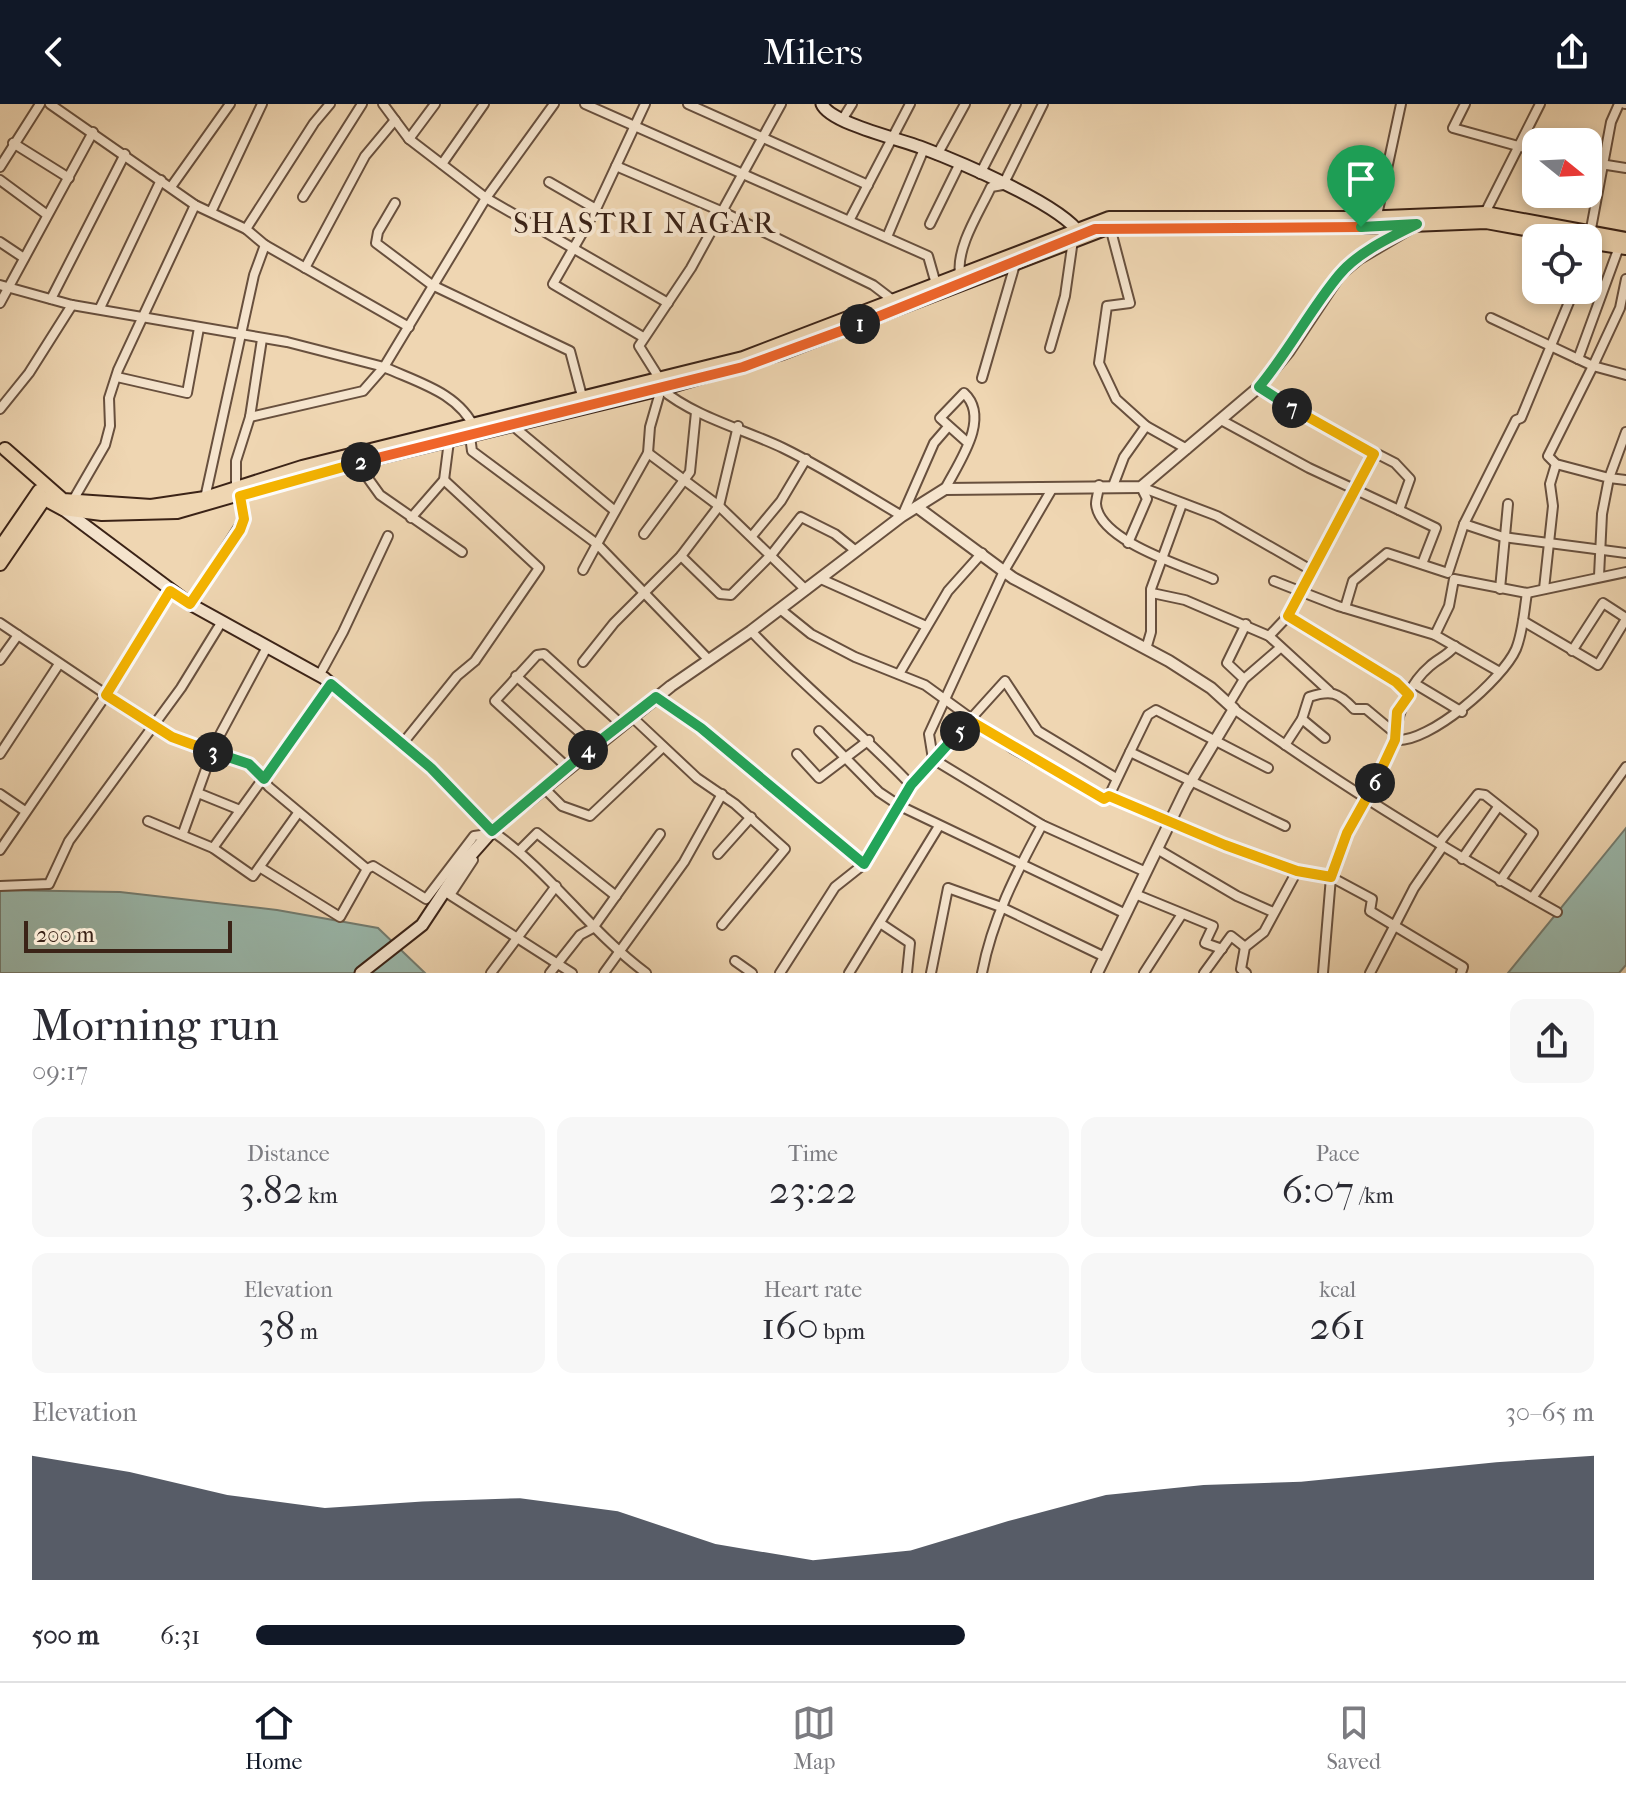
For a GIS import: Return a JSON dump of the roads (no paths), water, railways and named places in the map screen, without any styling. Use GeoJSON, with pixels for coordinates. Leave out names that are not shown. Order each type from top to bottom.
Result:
{"type":"FeatureCollection","features":[{"type":"Feature","properties":{"kind":"main road"},"geometry":{"type":"LineString","coordinates":[[822,104],[821,107],[842,120],[924,149],[1043,203],[1077,233]]}},
{"type":"Feature","properties":{"kind":"main road"},"geometry":{"type":"LineString","coordinates":[[68,506],[151,506],[238,492],[449,441],[583,400],[661,384],[743,358],[960,274],[1077,233],[1110,227],[1377,221],[1485,213],[1545,224]]}},
{"type":"Feature","properties":{"kind":"main road"},"geometry":{"type":"LineString","coordinates":[[2,450],[42,494],[68,506],[151,514],[205,507],[302,467],[513,426],[782,353],[1016,260],[1109,218],[1417,224],[1486,222],[1522,229]]}},
{"type":"Feature","properties":{"kind":"main road"},"geometry":{"type":"LineString","coordinates":[[1602,244],[1624,245]]}},
{"type":"Feature","properties":{"kind":"main road"},"geometry":{"type":"LineString","coordinates":[[2,450],[170,591],[331,684],[403,743],[490,833],[461,866],[422,925],[361,973]]}},
{"type":"Feature","properties":{"kind":"main road"},"geometry":{"type":"LineString","coordinates":[[0,548],[42,494]]}},
{"type":"Feature","properties":{"kind":"main road"},"geometry":{"type":"LineString","coordinates":[[0,564],[42,494]]}},
{"type":"Feature","properties":{"kind":"street"},"geometry":{"type":"LineString","coordinates":[[0,167],[40,104]]}},
{"type":"Feature","properties":{"kind":"street"},"geometry":{"type":"LineString","coordinates":[[50,104],[195,205],[212,210],[227,222],[246,229],[265,245],[409,327]]}},
{"type":"Feature","properties":{"kind":"street"},"geometry":{"type":"LineString","coordinates":[[171,187],[230,104]]}},
{"type":"Feature","properties":{"kind":"street"},"geometry":{"type":"LineString","coordinates":[[212,210],[262,104]]}},
{"type":"Feature","properties":{"kind":"street"},"geometry":{"type":"LineString","coordinates":[[246,229],[314,123],[330,104]]}},
{"type":"Feature","properties":{"kind":"street"},"geometry":{"type":"LineString","coordinates":[[303,197],[362,104]]}},
{"type":"Feature","properties":{"kind":"street"},"geometry":{"type":"LineString","coordinates":[[383,104],[409,139],[486,198],[668,303]]}},
{"type":"Feature","properties":{"kind":"street"},"geometry":{"type":"LineString","coordinates":[[409,139],[435,104]]}},
{"type":"Feature","properties":{"kind":"street"},"geometry":{"type":"LineString","coordinates":[[442,164],[484,104]]}},
{"type":"Feature","properties":{"kind":"street"},"geometry":{"type":"LineString","coordinates":[[250,417],[363,391],[384,367],[486,198],[554,104]]}},
{"type":"Feature","properties":{"kind":"street"},"geometry":{"type":"LineString","coordinates":[[585,104],[850,219],[931,259],[936,284]]}},
{"type":"Feature","properties":{"kind":"street"},"geometry":{"type":"LineString","coordinates":[[643,337],[553,284],[596,209],[645,104]]}},
{"type":"Feature","properties":{"kind":"street"},"geometry":{"type":"LineString","coordinates":[[688,104],[868,185]]}},
{"type":"Feature","properties":{"kind":"street"},"geometry":{"type":"LineString","coordinates":[[781,104],[723,212],[639,346],[642,356],[661,384],[696,412],[738,426],[806,459],[902,516]]}},
{"type":"Feature","properties":{"kind":"street"},"geometry":{"type":"LineString","coordinates":[[842,120],[852,104]]}},
{"type":"Feature","properties":{"kind":"street"},"geometry":{"type":"LineString","coordinates":[[850,219],[910,104]]}},
{"type":"Feature","properties":{"kind":"street"},"geometry":{"type":"LineString","coordinates":[[937,155],[965,104]]}},
{"type":"Feature","properties":{"kind":"street"},"geometry":{"type":"LineString","coordinates":[[980,174],[1016,104]]}},
{"type":"Feature","properties":{"kind":"street"},"geometry":{"type":"LineString","coordinates":[[960,274],[958,265],[991,187],[1003,185],[1043,104]]}},
{"type":"Feature","properties":{"kind":"street"},"geometry":{"type":"LineString","coordinates":[[1377,221],[1401,104]]}},
{"type":"Feature","properties":{"kind":"street"},"geometry":{"type":"LineString","coordinates":[[1465,104],[1453,128],[1522,148]]}},
{"type":"Feature","properties":{"kind":"street"},"geometry":{"type":"LineString","coordinates":[[1485,213],[1540,104]]}},
{"type":"Feature","properties":{"kind":"street"},"geometry":{"type":"LineString","coordinates":[[1593,224],[1611,122],[1619,104]]}},
{"type":"Feature","properties":{"kind":"street"},"geometry":{"type":"LineString","coordinates":[[305,268],[365,156],[395,120]]}},
{"type":"Feature","properties":{"kind":"street"},"geometry":{"type":"LineString","coordinates":[[0,303],[4,286],[24,258],[93,132]]}},
{"type":"Feature","properties":{"kind":"street"},"geometry":{"type":"LineString","coordinates":[[13,143],[69,178]]}},
{"type":"Feature","properties":{"kind":"street"},"geometry":{"type":"LineString","coordinates":[[887,237],[924,149]]}},
{"type":"Feature","properties":{"kind":"street"},"geometry":{"type":"LineString","coordinates":[[51,299],[125,154]]}},
{"type":"Feature","properties":{"kind":"street"},"geometry":{"type":"LineString","coordinates":[[1602,164],[1626,168]]}},
{"type":"Feature","properties":{"kind":"street"},"geometry":{"type":"LineString","coordinates":[[930,224],[959,165]]}},
{"type":"Feature","properties":{"kind":"street"},"geometry":{"type":"LineString","coordinates":[[616,166],[723,212],[873,285],[894,301]]}},
{"type":"Feature","properties":{"kind":"street"},"geometry":{"type":"LineString","coordinates":[[0,180],[46,214]]}},
{"type":"Feature","properties":{"kind":"street"},"geometry":{"type":"LineString","coordinates":[[100,308],[161,180]]}},
{"type":"Feature","properties":{"kind":"street"},"geometry":{"type":"LineString","coordinates":[[549,182],[596,209]]}},
{"type":"Feature","properties":{"kind":"street"},"geometry":{"type":"LineString","coordinates":[[395,203],[378,232],[376,243],[434,285],[570,351],[583,400]]}},
{"type":"Feature","properties":{"kind":"street"},"geometry":{"type":"LineString","coordinates":[[68,506],[105,445],[110,426],[109,398],[195,205]]}},
{"type":"Feature","properties":{"kind":"street"},"geometry":{"type":"LineString","coordinates":[[1141,487],[1259,387],[1288,352],[1340,274],[1370,251],[1417,224]]}},
{"type":"Feature","properties":{"kind":"street"},"geometry":{"type":"LineString","coordinates":[[1110,227],[1130,303],[1107,306],[1099,363],[1116,399],[1146,426],[1187,449]]}},
{"type":"Feature","properties":{"kind":"street"},"geometry":{"type":"LineString","coordinates":[[1050,348],[1065,296],[1077,233]]}},
{"type":"Feature","properties":{"kind":"street"},"geometry":{"type":"LineString","coordinates":[[0,242],[24,258]]}},
{"type":"Feature","properties":{"kind":"street"},"geometry":{"type":"LineString","coordinates":[[205,498],[254,275],[265,245]]}},
{"type":"Feature","properties":{"kind":"street"},"geometry":{"type":"LineString","coordinates":[[1578,359],[1624,245]]}},
{"type":"Feature","properties":{"kind":"street"},"geometry":{"type":"LineString","coordinates":[[982,378],[1016,260]]}},
{"type":"Feature","properties":{"kind":"street"},"geometry":{"type":"LineString","coordinates":[[1626,279],[1620,308],[1548,456],[1556,464],[1626,480]]}},
{"type":"Feature","properties":{"kind":"street"},"geometry":{"type":"LineString","coordinates":[[4,286],[72,305],[356,357],[456,401],[466,411],[474,432],[472,451],[597,544],[709,660]]}},
{"type":"Feature","properties":{"kind":"street"},"geometry":{"type":"LineString","coordinates":[[1435,635],[1449,606],[1451,576],[1464,524],[1516,420],[1521,418],[1569,304]]}},
{"type":"Feature","properties":{"kind":"street"},"geometry":{"type":"LineString","coordinates":[[0,409],[29,373],[72,305]]}},
{"type":"Feature","properties":{"kind":"street"},"geometry":{"type":"LineString","coordinates":[[1491,318],[1593,366],[1626,375]]}},
{"type":"Feature","properties":{"kind":"street"},"geometry":{"type":"LineString","coordinates":[[117,377],[187,393],[199,328]]}},
{"type":"Feature","properties":{"kind":"street"},"geometry":{"type":"LineString","coordinates":[[190,604],[240,530],[244,519],[236,461],[250,417],[262,339]]}},
{"type":"Feature","properties":{"kind":"street"},"geometry":{"type":"LineString","coordinates":[[583,570],[648,453],[650,427],[661,384]]}},
{"type":"Feature","properties":{"kind":"street"},"geometry":{"type":"LineString","coordinates":[[1259,387],[1395,463],[1410,479],[1399,510]]}},
{"type":"Feature","properties":{"kind":"street"},"geometry":{"type":"LineString","coordinates":[[572,973],[450,895],[490,833],[656,697],[751,631],[902,516],[945,489],[968,443],[976,413],[975,405],[964,393],[940,418],[947,428],[968,443]]}},
{"type":"Feature","properties":{"kind":"street"},"geometry":{"type":"LineString","coordinates":[[644,534],[690,472],[696,412]]}},
{"type":"Feature","properties":{"kind":"street"},"geometry":{"type":"LineString","coordinates":[[1221,420],[1436,528],[1422,564]]}},
{"type":"Feature","properties":{"kind":"street"},"geometry":{"type":"LineString","coordinates":[[513,426],[615,511]]}},
{"type":"Feature","properties":{"kind":"street"},"geometry":{"type":"LineString","coordinates":[[583,662],[644,590],[681,556],[719,506],[738,426]]}},
{"type":"Feature","properties":{"kind":"street"},"geometry":{"type":"LineString","coordinates":[[1113,486],[1124,457],[1146,426]]}},
{"type":"Feature","properties":{"kind":"street"},"geometry":{"type":"LineString","coordinates":[[902,516],[934,443],[947,428]]}},
{"type":"Feature","properties":{"kind":"street"},"geometry":{"type":"LineString","coordinates":[[1599,576],[1598,549],[1609,478],[1626,432]]}},
{"type":"Feature","properties":{"kind":"street"},"geometry":{"type":"LineString","coordinates":[[411,518],[444,480],[449,441]]}},
{"type":"Feature","properties":{"kind":"street"},"geometry":{"type":"LineString","coordinates":[[648,453],[719,506],[806,590]]}},
{"type":"Feature","properties":{"kind":"street"},"geometry":{"type":"LineString","coordinates":[[1269,636],[1288,616],[1374,454]]}},
{"type":"Feature","properties":{"kind":"street"},"geometry":{"type":"LineString","coordinates":[[752,536],[781,501],[806,459]]}},
{"type":"Feature","properties":{"kind":"street"},"geometry":{"type":"LineString","coordinates":[[357,463],[380,495],[462,552]]}},
{"type":"Feature","properties":{"kind":"street"},"geometry":{"type":"LineString","coordinates":[[1544,589],[1553,506],[1550,484],[1556,464]]}},
{"type":"Feature","properties":{"kind":"street"},"geometry":{"type":"LineString","coordinates":[[403,743],[457,676],[475,661],[539,568],[444,480]]}},
{"type":"Feature","properties":{"kind":"street"},"geometry":{"type":"LineString","coordinates":[[945,489],[1052,489],[1099,485],[1141,487],[1217,516],[1311,570]]}},
{"type":"Feature","properties":{"kind":"street"},"geometry":{"type":"LineString","coordinates":[[1099,485],[1096,505],[1102,516],[1128,543],[1213,579]]}},
{"type":"Feature","properties":{"kind":"street"},"geometry":{"type":"LineString","coordinates":[[1128,543],[1147,499],[1141,487]]}},
{"type":"Feature","properties":{"kind":"street"},"geometry":{"type":"LineString","coordinates":[[1052,489],[1004,571],[929,734],[933,759],[1042,825],[1146,872]]}},
{"type":"Feature","properties":{"kind":"street"},"geometry":{"type":"LineString","coordinates":[[1146,649],[1151,632],[1152,593],[1160,558],[1182,504]]}},
{"type":"Feature","properties":{"kind":"street"},"geometry":{"type":"LineString","coordinates":[[1500,589],[1508,504]]}},
{"type":"Feature","properties":{"kind":"street"},"geometry":{"type":"LineString","coordinates":[[917,507],[983,552],[1004,571],[1211,688],[1232,707],[1367,800],[1462,859],[1557,912]]}},
{"type":"Feature","properties":{"kind":"street"},"geometry":{"type":"LineString","coordinates":[[681,556],[720,594],[731,595],[772,554],[801,517],[835,534],[856,551]]}},
{"type":"Feature","properties":{"kind":"street"},"geometry":{"type":"LineString","coordinates":[[1464,524],[1503,537],[1626,553]]}},
{"type":"Feature","properties":{"kind":"street"},"geometry":{"type":"LineString","coordinates":[[319,676],[388,536]]}},
{"type":"Feature","properties":{"kind":"street"},"geometry":{"type":"LineString","coordinates":[[899,674],[948,591],[983,552]]}},
{"type":"Feature","properties":{"kind":"street"},"geometry":{"type":"LineString","coordinates":[[1345,608],[1353,581],[1387,553],[1451,576],[1527,593],[1626,572]]}},
{"type":"Feature","properties":{"kind":"street"},"geometry":{"type":"LineString","coordinates":[[821,579],[926,626]]}},
{"type":"Feature","properties":{"kind":"street"},"geometry":{"type":"LineString","coordinates":[[1274,581],[1345,608],[1435,635],[1498,671]]}},
{"type":"Feature","properties":{"kind":"street"},"geometry":{"type":"LineString","coordinates":[[0,850],[106,695],[170,591]]}},
{"type":"Feature","properties":{"kind":"street"},"geometry":{"type":"LineString","coordinates":[[1152,593],[1185,600],[1269,636],[1329,691],[1342,696],[1354,709],[1366,709],[1396,737],[1407,741],[1462,712],[1516,650],[1527,593]]}},
{"type":"Feature","properties":{"kind":"street"},"geometry":{"type":"LineString","coordinates":[[1523,621],[1572,651],[1598,665],[1626,618],[1603,603],[1572,651]]}},
{"type":"Feature","properties":{"kind":"street"},"geometry":{"type":"LineString","coordinates":[[780,609],[811,634],[925,685],[969,720],[1104,799],[1109,796],[1148,715],[1156,710],[1268,768]]}},
{"type":"Feature","properties":{"kind":"street"},"geometry":{"type":"LineString","coordinates":[[1288,616],[1396,682],[1409,695]]}},
{"type":"Feature","properties":{"kind":"street"},"geometry":{"type":"LineString","coordinates":[[0,623],[153,726],[249,764],[298,813],[367,869]]}},
{"type":"Feature","properties":{"kind":"street"},"geometry":{"type":"LineString","coordinates":[[0,886],[49,884],[69,841],[153,726],[221,623]]}},
{"type":"Feature","properties":{"kind":"street"},"geometry":{"type":"LineString","coordinates":[[1244,679],[1227,663],[1246,624]]}},
{"type":"Feature","properties":{"kind":"street"},"geometry":{"type":"LineString","coordinates":[[751,631],[783,665],[869,740],[911,785]]}},
{"type":"Feature","properties":{"kind":"street"},"geometry":{"type":"LineString","coordinates":[[0,660],[18,635]]}},
{"type":"Feature","properties":{"kind":"street"},"geometry":{"type":"LineString","coordinates":[[1323,973],[1331,877],[1347,833],[1367,800],[1396,737],[1397,712],[1430,665],[1445,658],[1455,646]]}},
{"type":"Feature","properties":{"kind":"street"},"geometry":{"type":"LineString","coordinates":[[1097,973],[1169,823],[1215,741],[1244,679],[1280,648]]}},
{"type":"Feature","properties":{"kind":"street"},"geometry":{"type":"LineString","coordinates":[[183,833],[213,752],[266,649]]}},
{"type":"Feature","properties":{"kind":"street"},"geometry":{"type":"LineString","coordinates":[[567,767],[495,702],[537,655],[544,654],[621,724]]}},
{"type":"Feature","properties":{"kind":"street"},"geometry":{"type":"LineString","coordinates":[[0,754],[59,664]]}},
{"type":"Feature","properties":{"kind":"street"},"geometry":{"type":"LineString","coordinates":[[516,676],[594,745]]}},
{"type":"Feature","properties":{"kind":"street"},"geometry":{"type":"LineString","coordinates":[[780,973],[835,887],[864,864],[911,785],[1005,681],[1038,731],[1116,778]]}},
{"type":"Feature","properties":{"kind":"street"},"geometry":{"type":"LineString","coordinates":[[213,848],[331,684]]}},
{"type":"Feature","properties":{"kind":"street"},"geometry":{"type":"LineString","coordinates":[[1417,685],[1462,712]]}},
{"type":"Feature","properties":{"kind":"street"},"geometry":{"type":"LineString","coordinates":[[1285,745],[1302,719],[1309,697],[1329,691]]}},
{"type":"Feature","properties":{"kind":"street"},"geometry":{"type":"LineString","coordinates":[[656,697],[701,728],[864,864]]}},
{"type":"Feature","properties":{"kind":"street"},"geometry":{"type":"LineString","coordinates":[[631,716],[697,778],[751,817],[785,849],[722,925]]}},
{"type":"Feature","properties":{"kind":"street"},"geometry":{"type":"LineString","coordinates":[[1302,719],[1325,738]]}},
{"type":"Feature","properties":{"kind":"street"},"geometry":{"type":"LineString","coordinates":[[819,731],[879,792],[900,806],[1126,914]]}},
{"type":"Feature","properties":{"kind":"street"},"geometry":{"type":"LineString","coordinates":[[797,754],[819,778],[869,740]]}},
{"type":"Feature","properties":{"kind":"street"},"geometry":{"type":"LineString","coordinates":[[543,787],[562,806],[590,816],[663,747]]}},
{"type":"Feature","properties":{"kind":"street"},"geometry":{"type":"LineString","coordinates":[[1130,752],[1285,826]]}},
{"type":"Feature","properties":{"kind":"street"},"geometry":{"type":"LineString","coordinates":[[1532,898],[1626,767]]}},
{"type":"Feature","properties":{"kind":"street"},"geometry":{"type":"LineString","coordinates":[[198,793],[240,810]]}},
{"type":"Feature","properties":{"kind":"street"},"geometry":{"type":"LineString","coordinates":[[0,794],[25,811]]}},
{"type":"Feature","properties":{"kind":"street"},"geometry":{"type":"LineString","coordinates":[[604,973],[684,862],[722,794]]}},
{"type":"Feature","properties":{"kind":"street"},"geometry":{"type":"LineString","coordinates":[[1370,973],[1414,888],[1441,844],[1478,794],[1485,795],[1498,807],[1506,809],[1533,833],[1500,881]]}},
{"type":"Feature","properties":{"kind":"street"},"geometry":{"type":"LineString","coordinates":[[1109,796],[1169,823],[1297,871],[1331,877],[1372,899],[1370,911],[1463,967],[1461,973]]}},
{"type":"Feature","properties":{"kind":"street"},"geometry":{"type":"LineString","coordinates":[[1462,859],[1498,807]]}},
{"type":"Feature","properties":{"kind":"street"},"geometry":{"type":"LineString","coordinates":[[148,821],[213,848],[253,876],[298,813]]}},
{"type":"Feature","properties":{"kind":"street"},"geometry":{"type":"LineString","coordinates":[[718,854],[751,817]]}},
{"type":"Feature","properties":{"kind":"street"},"geometry":{"type":"LineString","coordinates":[[994,973],[982,971],[986,946],[1020,864],[1042,825]]}},
{"type":"Feature","properties":{"kind":"street"},"geometry":{"type":"LineString","coordinates":[[849,973],[939,826]]}},
{"type":"Feature","properties":{"kind":"street"},"geometry":{"type":"LineString","coordinates":[[261,868],[340,917],[367,869],[373,866],[379,868],[426,899],[474,836],[490,833],[520,850],[619,954],[646,973]]}},
{"type":"Feature","properties":{"kind":"street"},"geometry":{"type":"LineString","coordinates":[[520,850],[537,833],[616,896]]}},
{"type":"Feature","properties":{"kind":"street"},"geometry":{"type":"LineString","coordinates":[[550,973],[580,935],[593,928],[660,834]]}},
{"type":"Feature","properties":{"kind":"street"},"geometry":{"type":"LineString","coordinates":[[1157,849],[1273,912]]}},
{"type":"Feature","properties":{"kind":"street"},"geometry":{"type":"LineString","coordinates":[[1242,972],[1245,947],[1264,932],[1297,871]]}},
{"type":"Feature","properties":{"kind":"street"},"geometry":{"type":"LineString","coordinates":[[491,973],[556,886]]}},
{"type":"Feature","properties":{"kind":"street"},"geometry":{"type":"LineString","coordinates":[[931,973],[948,888],[1001,907],[1105,957]]}},
{"type":"Feature","properties":{"kind":"street"},"geometry":{"type":"LineString","coordinates":[[1135,894],[1213,926],[1205,943],[1222,949]]}},
{"type":"Feature","properties":{"kind":"street"},"geometry":{"type":"LineString","coordinates":[[1144,973],[1182,914]]}},
{"type":"Feature","properties":{"kind":"street"},"geometry":{"type":"LineString","coordinates":[[880,923],[910,943],[907,973]]}},
{"type":"Feature","properties":{"kind":"street"},"geometry":{"type":"LineString","coordinates":[[1204,973],[1231,936],[1245,947]]}},
{"type":"Feature","properties":{"kind":"street"},"geometry":{"type":"LineString","coordinates":[[735,961],[752,973]]}},
{"type":"Feature","properties":{"kind":"district","name":"SHASTRI NAGAR"},"geometry":{"type":"Point","coordinates":[645,223]}}]}
